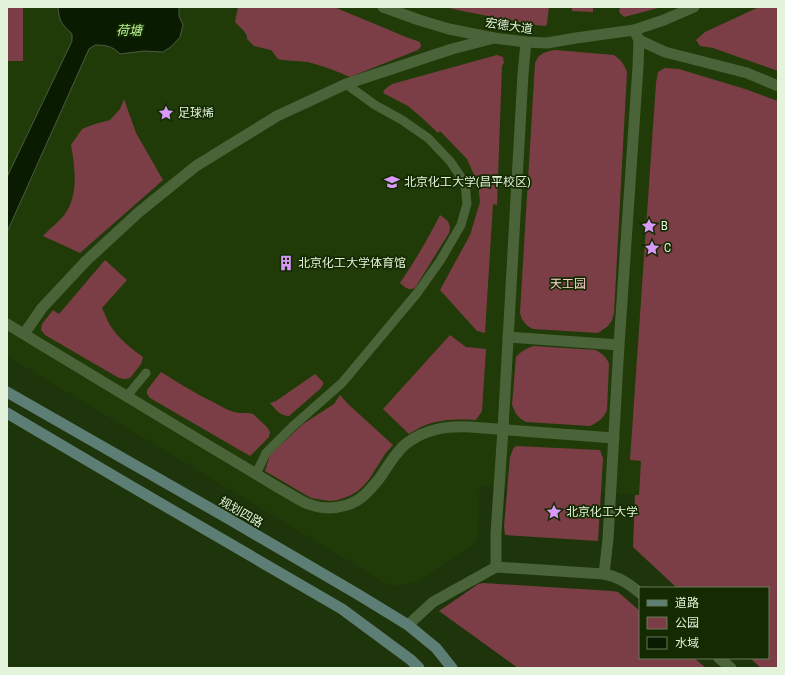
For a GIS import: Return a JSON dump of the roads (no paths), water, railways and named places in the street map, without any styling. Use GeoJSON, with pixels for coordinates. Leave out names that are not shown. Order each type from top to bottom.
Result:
{"type":"FeatureCollection","features":[{"type":"Feature","properties":{"kind":"main road","name":"规划四路"},"geometry":{"type":"LineString","coordinates":[[7,392],[229,519],[408,625],[436,648],[452,668]]}},
{"type":"Feature","properties":{"kind":"main road"},"geometry":{"type":"LineString","coordinates":[[7,413],[342,609],[411,660],[419,668]]}},
{"type":"Feature","properties":{"kind":"street","name":"宏德大道"},"geometry":{"type":"LineString","coordinates":[[383,7],[449,29],[494,38],[547,43],[576,38],[637,35],[664,20],[694,7]]}},
{"type":"Feature","properties":{"kind":"street"},"geometry":{"type":"LineString","coordinates":[[604,574],[608,539],[637,35],[665,52],[747,74],[778,86]]}},
{"type":"Feature","properties":{"kind":"street"},"geometry":{"type":"LineString","coordinates":[[24,334],[42,308],[86,261],[139,212],[196,166],[277,116],[346,84],[452,49],[494,38]]}},
{"type":"Feature","properties":{"kind":"street"},"geometry":{"type":"LineString","coordinates":[[496,567],[496,533],[526,42]]}},
{"type":"Feature","properties":{"kind":"street"},"geometry":{"type":"LineString","coordinates":[[7,324],[256,474],[306,503],[317,507],[336,508],[357,502],[374,485],[394,457],[406,444],[434,429],[446,427],[470,427],[614,438]]}},
{"type":"Feature","properties":{"kind":"street"},"geometry":{"type":"LineString","coordinates":[[508,337],[619,345]]}},
{"type":"Feature","properties":{"kind":"street"},"geometry":{"type":"LineString","coordinates":[[408,625],[433,602],[496,567],[604,574],[613,576],[628,583],[639,592]]}},
{"type":"Feature","properties":{"kind":"street"},"geometry":{"type":"LineString","coordinates":[[720,659],[731,668]]}},
{"type":"Feature","properties":{"kind":"lane"},"geometry":{"type":"LineString","coordinates":[[256,474],[266,454],[293,426],[342,383],[418,292],[440,261],[461,224],[468,204],[465,183],[450,161],[428,138],[402,120],[375,105],[346,84]]}},
{"type":"Feature","properties":{"kind":"lane"},"geometry":{"type":"LineString","coordinates":[[127,396],[146,373]]}},
{"type":"Feature","properties":{"kind":"water","name":"荷塘"},"geometry":{"type":"Polygon","coordinates":[[[58,7],[179,7],[179,16],[183,25],[180,37],[172,46],[163,52],[144,51],[120,54],[112,48],[99,45],[95,45],[89,49],[7,232],[7,177],[72,41],[72,34],[63,25],[60,19],[58,7]]]}},
{"type":"Feature","properties":{"kind":"place","name":"足球烯"},"geometry":{"type":"Point","coordinates":[166,113]}},
{"type":"Feature","properties":{"kind":"place","name":"北京化工大学(昌平校区)"},"geometry":{"type":"Point","coordinates":[392,182]}},
{"type":"Feature","properties":{"kind":"place","name":"B"},"geometry":{"type":"Point","coordinates":[649,226]}},
{"type":"Feature","properties":{"kind":"place","name":"C"},"geometry":{"type":"Point","coordinates":[652,248]}},
{"type":"Feature","properties":{"kind":"place","name":"北京化工大学体育馆"},"geometry":{"type":"Point","coordinates":[286,263]}},
{"type":"Feature","properties":{"kind":"place","name":"北京化工大学"},"geometry":{"type":"Point","coordinates":[554,512]}},
{"type":"Feature","properties":{"kind":"park label","name":"天工园"},"geometry":{"type":"Point","coordinates":[568,284]}}]}
